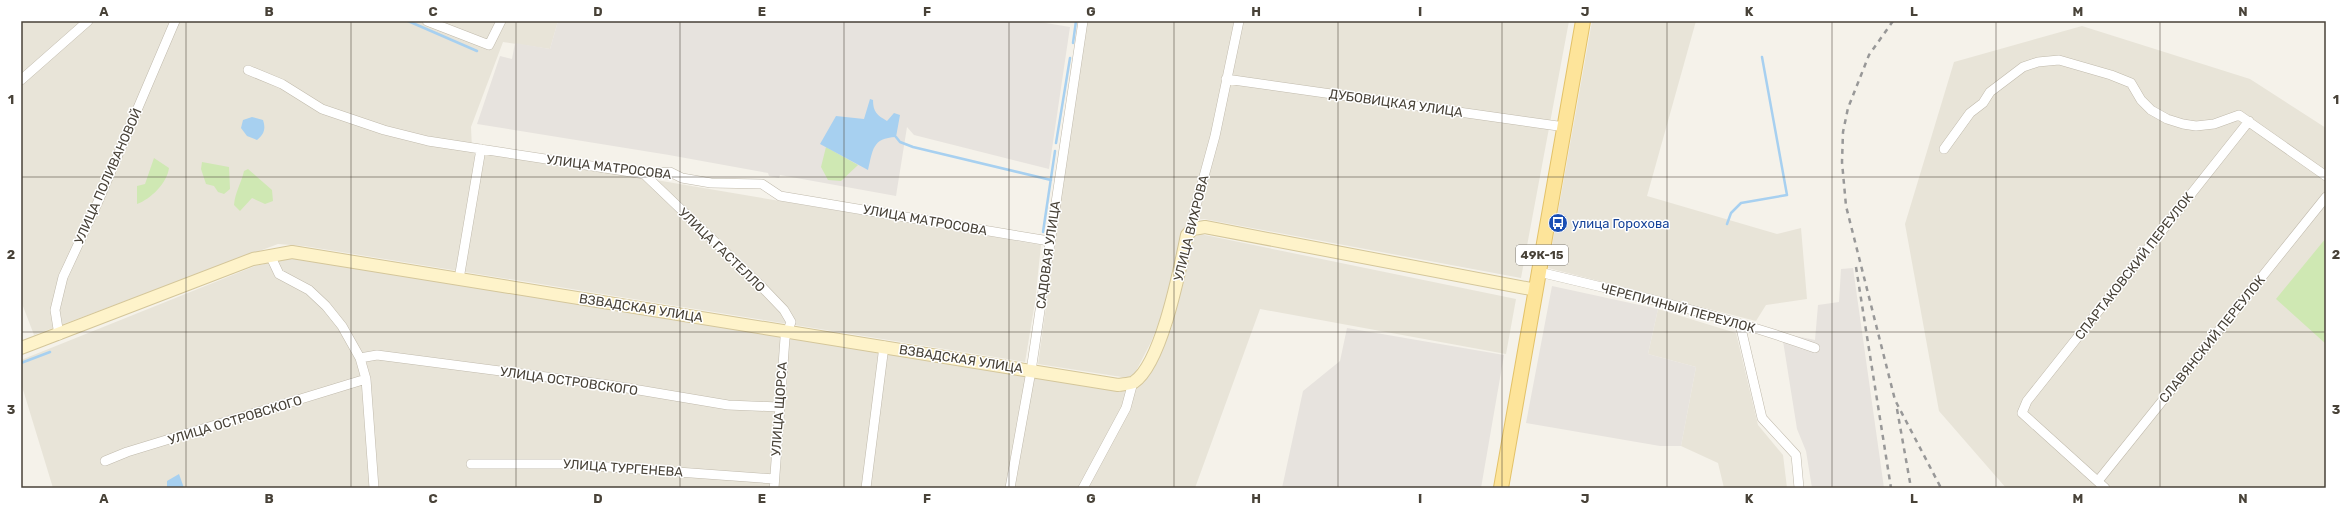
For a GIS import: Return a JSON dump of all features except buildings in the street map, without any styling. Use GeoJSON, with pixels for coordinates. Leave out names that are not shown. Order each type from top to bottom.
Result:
{"type":"FeatureCollection","features":[{"type":"Feature","properties":{"kind":"main road","name":"49К-15"},"geometry":{"type":"LineString","coordinates":[[1501,488],[1583,21]]}},
{"type":"Feature","properties":{"kind":"street"},"geometry":{"type":"LineString","coordinates":[[21,80],[88,21]]}},
{"type":"Feature","properties":{"kind":"street","name":"УЛИЦА ПОЛИВАНОВОЙ"},"geometry":{"type":"LineString","coordinates":[[59,335],[56,310],[62,277],[97,204],[175,21]]}},
{"type":"Feature","properties":{"kind":"street"},"geometry":{"type":"LineString","coordinates":[[427,21],[489,45],[501,21]]}},
{"type":"Feature","properties":{"kind":"street","name":"САДОВАЯ УЛИЦА"},"geometry":{"type":"LineString","coordinates":[[1010,488],[1031,371],[1049,241],[1083,21]]}},
{"type":"Feature","properties":{"kind":"street","name":"УЛИЦА ВИХРОВА"},"geometry":{"type":"LineString","coordinates":[[1083,488],[1126,408],[1133,382],[1143,372],[1158,344],[1172,303],[1187,235],[1193,229],[1194,213],[1215,136],[1239,21]]}},
{"type":"Feature","properties":{"kind":"street"},"geometry":{"type":"LineString","coordinates":[[1944,149],[1970,113],[1983,103],[1990,92],[2010,75],[2023,67],[2059,60],[2111,75],[2131,83],[2141,100],[2151,110],[2167,119],[2196,126],[2214,124],[2239,115],[2326,176]]}},
{"type":"Feature","properties":{"kind":"street","name":"УЛИЦА МАТРОСОВА"},"geometry":{"type":"LineString","coordinates":[[248,70],[282,84],[322,109],[352,120],[413,137],[644,174],[670,172],[682,178],[711,183],[762,184],[780,196],[1049,241]]}},
{"type":"Feature","properties":{"kind":"street","name":"ДУБОВИЦКАЯ УЛИЦА"},"geometry":{"type":"LineString","coordinates":[[1226,79],[1565,126]]}},
{"type":"Feature","properties":{"kind":"street","name":"СПАРТАКОВСКИЙ ПЕРЕУЛОК"},"geometry":{"type":"LineString","coordinates":[[2098,481],[2022,413],[2027,402],[2249,121]]}},
{"type":"Feature","properties":{"kind":"street"},"geometry":{"type":"LineString","coordinates":[[459,279],[481,149]]}},
{"type":"Feature","properties":{"kind":"street","name":"УЛИЦА ГАСТЕЛЛО"},"geometry":{"type":"LineString","coordinates":[[644,174],[784,310],[791,322],[788,331]]}},
{"type":"Feature","properties":{"kind":"street","name":"СЛАВЯНСКИЙ ПЕРЕУЛОК"},"geometry":{"type":"LineString","coordinates":[[2098,481],[2326,197]]}},
{"type":"Feature","properties":{"kind":"street"},"geometry":{"type":"LineString","coordinates":[[1193,229],[1205,227],[1536,290]]}},
{"type":"Feature","properties":{"kind":"street","name":"ВЗВАДСКАЯ УЛИЦА"},"geometry":{"type":"LineString","coordinates":[[21,348],[270,255],[292,252],[884,346],[1118,385],[1133,382]]}},
{"type":"Feature","properties":{"kind":"street"},"geometry":{"type":"LineString","coordinates":[[270,255],[279,274],[308,290],[326,306],[342,326],[360,358],[366,379],[374,488]]}},
{"type":"Feature","properties":{"kind":"street","name":"ЧЕРЕПИЧНЫЙ ПЕРЕУЛОК"},"geometry":{"type":"LineString","coordinates":[[1539,272],[1645,297],[1740,324],[1815,348]]}},
{"type":"Feature","properties":{"kind":"street"},"geometry":{"type":"LineString","coordinates":[[1740,324],[1762,418],[1796,455],[1799,488]]}},
{"type":"Feature","properties":{"kind":"street","name":"УЛИЦА ЩОРСА"},"geometry":{"type":"LineString","coordinates":[[774,484],[778,407],[784,338],[788,331]]}},
{"type":"Feature","properties":{"kind":"street"},"geometry":{"type":"LineString","coordinates":[[866,488],[884,346]]}},
{"type":"Feature","properties":{"kind":"street","name":"УЛИЦА ОСТРОВСКОГО"},"geometry":{"type":"LineString","coordinates":[[360,358],[377,356],[610,385],[728,405],[778,407]]}},
{"type":"Feature","properties":{"kind":"street","name":"УЛИЦА ОСТРОВСКОГО"},"geometry":{"type":"LineString","coordinates":[[105,462],[127,452],[366,379]]}},
{"type":"Feature","properties":{"kind":"street","name":"УЛИЦА ТУРГЕНЕВА"},"geometry":{"type":"LineString","coordinates":[[471,464],[567,464],[774,484]]}},
{"type":"Feature","properties":{"kind":"street"},"geometry":{"type":"LineString","coordinates":[[2098,481],[2105,488]]}},
{"type":"Feature","properties":{"kind":"shaded area"},"geometry":{"type":"Polygon","coordinates":[[[21,21],[558,21],[550,49],[503,42],[471,127],[472,149],[1041,245],[1035,302],[1025,362],[304,246],[278,244],[34,335],[21,301],[21,21]]]}},
{"type":"Feature","properties":{"kind":"shaded area"},"geometry":{"type":"Polygon","coordinates":[[[558,21],[1034,21],[1070,27],[1049,169],[914,135],[907,127],[896,196],[780,175],[779,178],[769,176],[768,173],[669,155],[477,124],[500,56],[512,59],[515,43],[550,49],[558,21]]]}},
{"type":"Feature","properties":{"kind":"shaded area"},"geometry":{"type":"Polygon","coordinates":[[[1086,21],[1569,21],[1521,278],[1204,219],[1187,221],[1163,312],[1151,342],[1135,373],[1128,378],[1038,364],[1086,21]]]}},
{"type":"Feature","properties":{"kind":"shaded area"},"geometry":{"type":"Polygon","coordinates":[[[1592,21],[1696,21],[1647,196],[1777,234],[1801,228],[1807,299],[1766,305],[1756,321],[1548,268],[1592,21]]]}},
{"type":"Feature","properties":{"kind":"shaded area"},"geometry":{"type":"Polygon","coordinates":[[[2082,26],[2250,79],[2326,128],[2326,488],[2006,488],[1939,411],[1905,224],[1954,62],[2082,26]]]}},
{"type":"Feature","properties":{"kind":"shaded area"},"geometry":{"type":"Polygon","coordinates":[[[1200,234],[1516,299],[1506,354],[1260,309],[1195,488],[53,488],[21,383],[21,360],[255,266],[293,258],[1122,391],[1143,383],[1171,330],[1192,239],[1200,234]]]}},
{"type":"Feature","properties":{"kind":"shaded area"},"geometry":{"type":"Polygon","coordinates":[[[1853,268],[1884,488],[1812,488],[1806,451],[1797,429],[1783,341],[1786,334],[1815,340],[1818,305],[1839,302],[1841,269],[1853,268]]]}},
{"type":"Feature","properties":{"kind":"shaded area"},"geometry":{"type":"Polygon","coordinates":[[[1552,286],[1658,309],[1648,354],[1696,367],[1681,446],[1660,446],[1526,423],[1552,286]]]}},
{"type":"Feature","properties":{"kind":"shaded area"},"geometry":{"type":"Polygon","coordinates":[[[1658,309],[1736,333],[1758,425],[1783,455],[1787,488],[1724,488],[1718,463],[1681,446],[1696,367],[1648,354],[1658,309]]]}},
{"type":"Feature","properties":{"kind":"shaded area"},"geometry":{"type":"Polygon","coordinates":[[[1347,328],[1504,355],[1481,488],[1282,488],[1303,391],[1340,361],[1347,328]]]}},
{"type":"Feature","properties":{"kind":"green space"},"geometry":{"type":"Polygon","coordinates":[[[826,147],[858,165],[841,181],[828,180],[821,167],[826,147]]]}},
{"type":"Feature","properties":{"kind":"green space"},"geometry":{"type":"Polygon","coordinates":[[[154,158],[169,168],[168,174],[158,190],[137,204],[137,186],[145,184],[154,158]]]}},
{"type":"Feature","properties":{"kind":"green space"},"geometry":{"type":"Polygon","coordinates":[[[202,162],[229,167],[230,189],[224,194],[218,192],[214,186],[206,184],[201,169],[202,162]]]}},
{"type":"Feature","properties":{"kind":"green space"},"geometry":{"type":"Polygon","coordinates":[[[248,169],[272,190],[273,201],[265,204],[252,198],[240,211],[234,205],[244,171],[248,169]]]}},
{"type":"Feature","properties":{"kind":"green space"},"geometry":{"type":"Polygon","coordinates":[[[2326,238],[2326,344],[2276,299],[2326,238]]]}},
{"type":"Feature","properties":{"kind":"water"},"geometry":{"type":"Polygon","coordinates":[[[870,99],[873,100],[876,113],[887,121],[894,113],[900,115],[896,137],[882,140],[875,146],[868,170],[820,144],[836,116],[864,119],[870,99]]]}},
{"type":"Feature","properties":{"kind":"water"},"geometry":{"type":"Polygon","coordinates":[[[252,117],[263,120],[264,123],[264,131],[257,140],[247,136],[241,128],[243,120],[252,117]]]}},
{"type":"Feature","properties":{"kind":"water"},"geometry":{"type":"Polygon","coordinates":[[[179,474],[184,488],[167,488],[167,481],[179,474]]]}},
{"type":"Feature","properties":{"kind":"waterway"},"geometry":{"type":"LineString","coordinates":[[408,21],[477,51]]}},
{"type":"Feature","properties":{"kind":"waterway"},"geometry":{"type":"LineString","coordinates":[[1073,43],[1076,21]]}},
{"type":"Feature","properties":{"kind":"waterway"},"geometry":{"type":"LineString","coordinates":[[1727,224],[1731,213],[1741,203],[1787,195],[1762,57]]}},
{"type":"Feature","properties":{"kind":"waterway"},"geometry":{"type":"LineString","coordinates":[[1056,143],[1070,58]]}},
{"type":"Feature","properties":{"kind":"waterway"},"geometry":{"type":"LineString","coordinates":[[896,137],[900,142],[913,147],[1051,180]]}},
{"type":"Feature","properties":{"kind":"waterway"},"geometry":{"type":"LineString","coordinates":[[1043,232],[1055,151]]}},
{"type":"Feature","properties":{"kind":"waterway"},"geometry":{"type":"LineString","coordinates":[[21,363],[50,352]]}},
{"type":"Feature","properties":{"kind":"railway"},"geometry":{"type":"LineString","coordinates":[[1893,21],[1869,55],[1848,108],[1843,132],[1842,162],[1846,206],[1895,400],[1941,488]]}},
{"type":"Feature","properties":{"kind":"railway"},"geometry":{"type":"LineString","coordinates":[[1856,267],[1891,488]]}},
{"type":"Feature","properties":{"kind":"railway"},"geometry":{"type":"LineString","coordinates":[[1897,409],[1911,488]]}},
{"type":"Feature","properties":{"kind":"place","name":"улица Горохова"},"geometry":{"type":"Point","coordinates":[1558,223]}}]}
